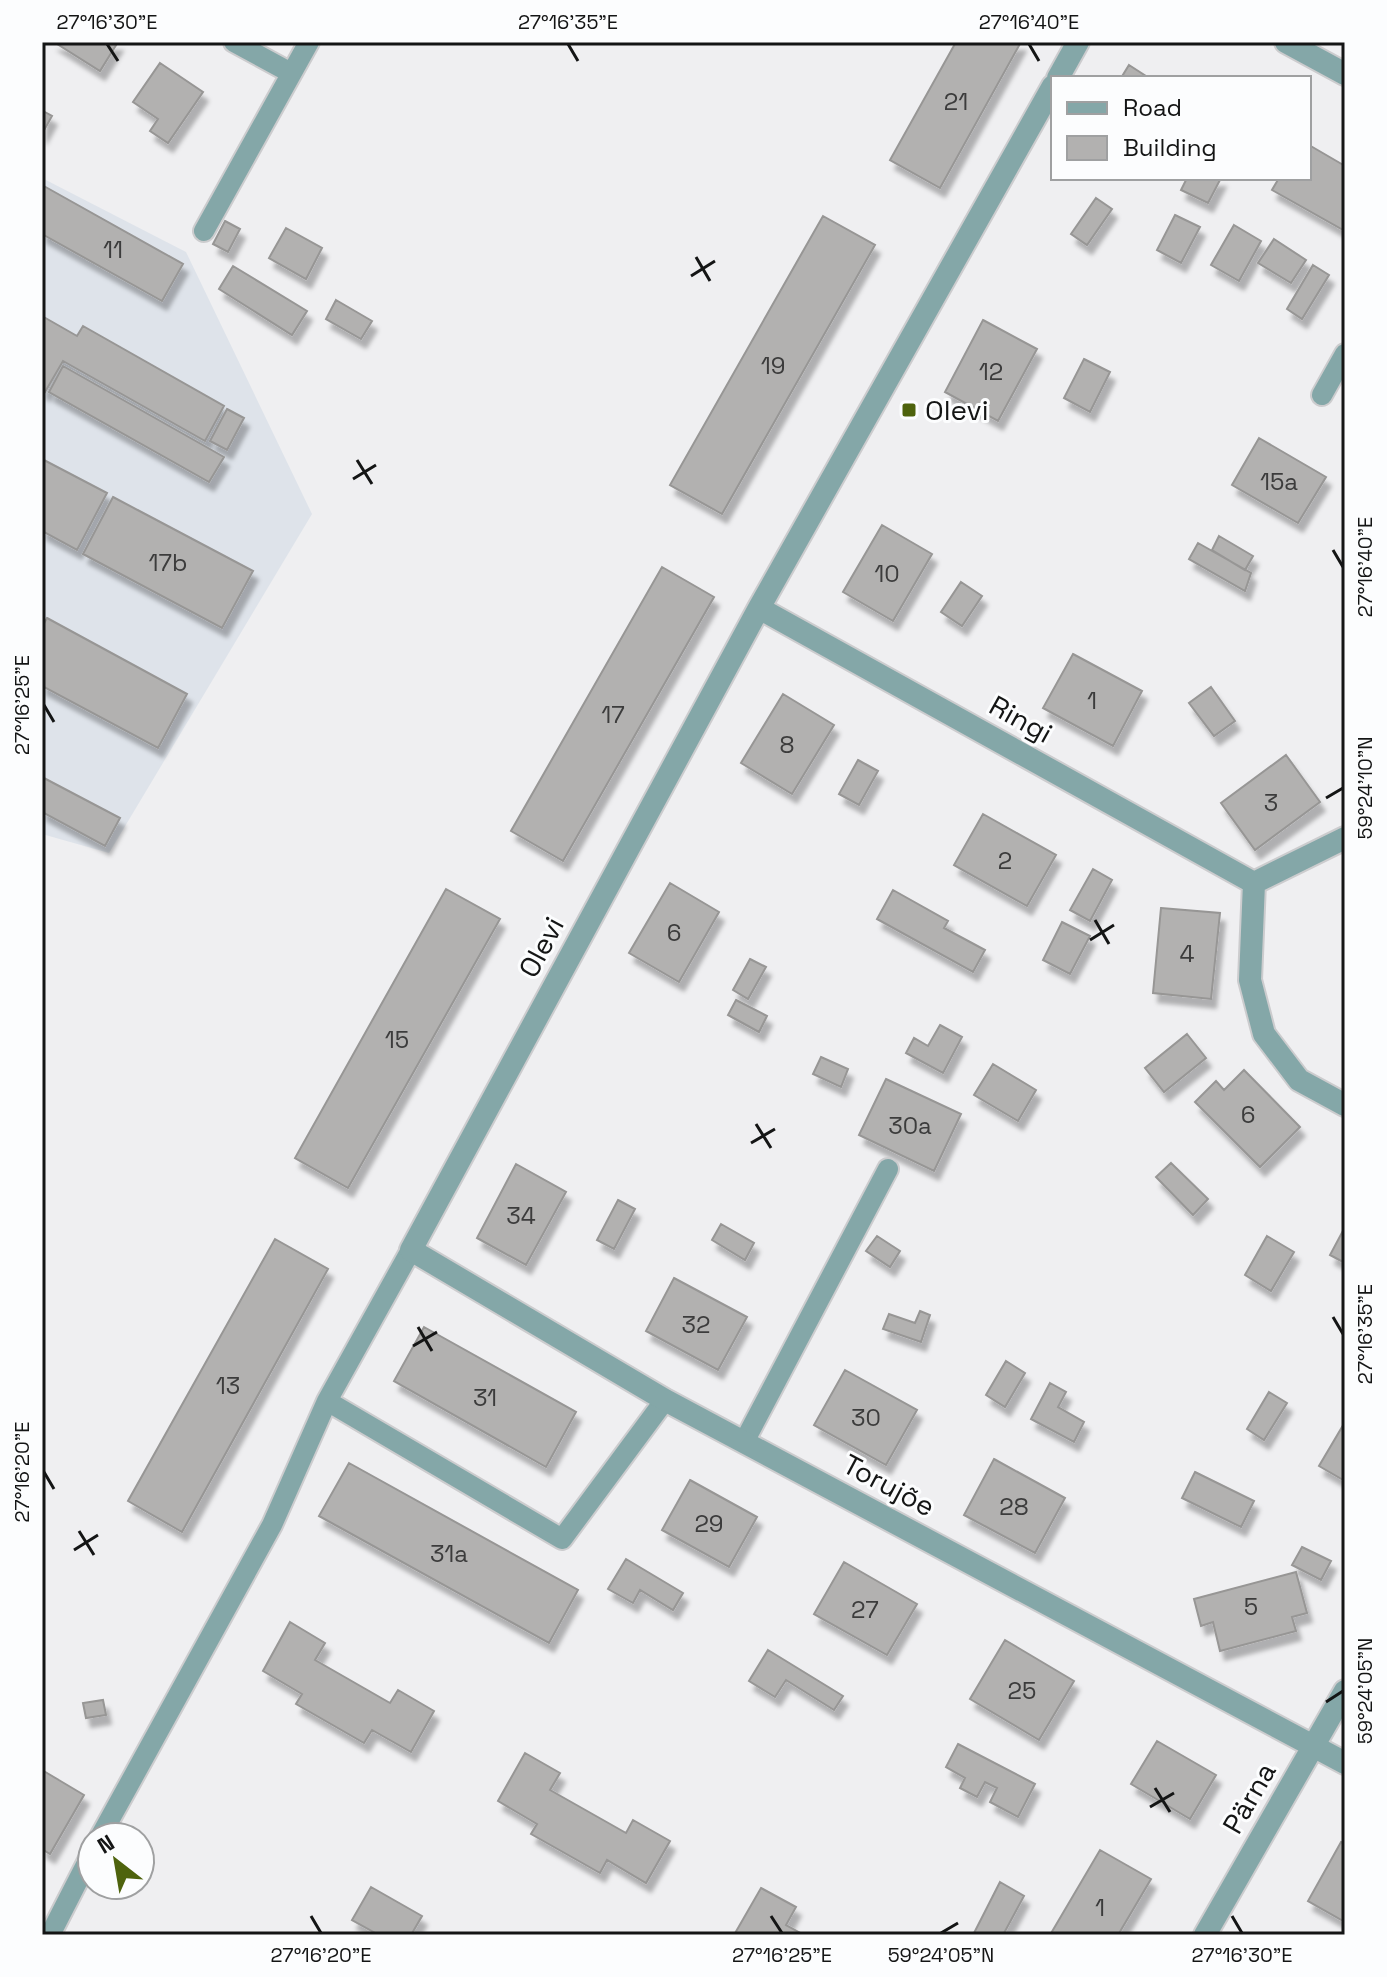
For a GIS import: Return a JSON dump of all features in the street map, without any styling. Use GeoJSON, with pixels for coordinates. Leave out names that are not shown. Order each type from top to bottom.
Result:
{"type":"FeatureCollection","features":[{"type":"Feature","properties":{"kind":"street"},"geometry":{"type":"LineString","coordinates":[[1059,76],[1078,42]]}},
{"type":"Feature","properties":{"kind":"street"},"geometry":{"type":"LineString","coordinates":[[1286,42],[1345,74]]}},
{"type":"Feature","properties":{"kind":"street","name":"Olevi"},"geometry":{"type":"LineString","coordinates":[[411,1250],[759,608],[1051,90]]}},
{"type":"Feature","properties":{"kind":"street","name":"Ringi"},"geometry":{"type":"LineString","coordinates":[[759,608],[1254,883]]}},
{"type":"Feature","properties":{"kind":"street"},"geometry":{"type":"LineString","coordinates":[[1345,838],[1254,883],[1250,980],[1264,1034],[1299,1080],[1345,1105]]}},
{"type":"Feature","properties":{"kind":"street","name":"Torujõe"},"geometry":{"type":"LineString","coordinates":[[411,1250],[665,1400],[1345,1763]]}},
{"type":"Feature","properties":{"kind":"street","name":"Pärna"},"geometry":{"type":"LineString","coordinates":[[1205,1935],[1345,1691]]}},
{"type":"Feature","properties":{"kind":"lane"},"geometry":{"type":"LineString","coordinates":[[234,42],[291,73]]}},
{"type":"Feature","properties":{"kind":"lane"},"geometry":{"type":"LineString","coordinates":[[204,231],[309,42]]}},
{"type":"Feature","properties":{"kind":"lane"},"geometry":{"type":"LineString","coordinates":[[1322,395],[1345,354]]}},
{"type":"Feature","properties":{"kind":"lane"},"geometry":{"type":"LineString","coordinates":[[744,1442],[888,1169]]}},
{"type":"Feature","properties":{"kind":"lane"},"geometry":{"type":"LineString","coordinates":[[109,1821],[272,1525],[327,1401],[411,1250]]}},
{"type":"Feature","properties":{"kind":"lane"},"geometry":{"type":"LineString","coordinates":[[327,1401],[562,1539],[665,1400]]}},
{"type":"Feature","properties":{"kind":"lane"},"geometry":{"type":"LineString","coordinates":[[50,1935],[76,1884]]}},
{"type":"Feature","properties":{"kind":"shaded area"},"geometry":{"type":"Polygon","coordinates":[[[42,178],[186,252],[312,514],[109,853],[42,834],[42,178]]]}},
{"type":"Feature","properties":{"kind":"building"},"geometry":{"type":"Polygon","coordinates":[[[54,42],[118,42],[100,71],[54,42]]]}},
{"type":"Feature","properties":{"kind":"building"},"geometry":{"type":"Polygon","coordinates":[[[956,42],[1021,42],[940,188],[890,160],[956,42]]]}},
{"type":"Feature","properties":{"kind":"building"},"geometry":{"type":"Polygon","coordinates":[[[160,63],[203,92],[168,143],[150,131],[158,119],[133,102],[160,63]]]}},
{"type":"Feature","properties":{"kind":"building"},"geometry":{"type":"Polygon","coordinates":[[[1129,65],[1146,76],[1122,76],[1129,65]]]}},
{"type":"Feature","properties":{"kind":"building"},"geometry":{"type":"Polygon","coordinates":[[[42,113],[52,116],[42,134],[42,113]]]}},
{"type":"Feature","properties":{"kind":"building"},"geometry":{"type":"Polygon","coordinates":[[[1311,146],[1345,166],[1345,231],[1272,190],[1278,180],[1311,180],[1311,146]]]}},
{"type":"Feature","properties":{"kind":"building"},"geometry":{"type":"Polygon","coordinates":[[[1186,180],[1220,180],[1208,203],[1181,190],[1186,180]]]}},
{"type":"Feature","properties":{"kind":"building"},"geometry":{"type":"Polygon","coordinates":[[[42,185],[183,264],[162,301],[42,234],[42,185]]]}},
{"type":"Feature","properties":{"kind":"building"},"geometry":{"type":"Polygon","coordinates":[[[1096,198],[1112,209],[1087,245],[1071,234],[1096,198]]]}},
{"type":"Feature","properties":{"kind":"building"},"geometry":{"type":"Polygon","coordinates":[[[1175,215],[1200,227],[1181,263],[1157,250],[1175,215]]]}},
{"type":"Feature","properties":{"kind":"building"},"geometry":{"type":"Polygon","coordinates":[[[823,216],[875,245],[722,514],[670,485],[823,216]]]}},
{"type":"Feature","properties":{"kind":"building"},"geometry":{"type":"Polygon","coordinates":[[[225,221],[240,229],[228,252],[213,244],[225,221]]]}},
{"type":"Feature","properties":{"kind":"building"},"geometry":{"type":"Polygon","coordinates":[[[1234,225],[1261,241],[1239,281],[1211,265],[1234,225]]]}},
{"type":"Feature","properties":{"kind":"building"},"geometry":{"type":"Polygon","coordinates":[[[286,228],[322,248],[306,279],[269,258],[286,228]]]}},
{"type":"Feature","properties":{"kind":"building"},"geometry":{"type":"Polygon","coordinates":[[[1274,239],[1306,260],[1291,283],[1258,263],[1274,239]]]}},
{"type":"Feature","properties":{"kind":"building"},"geometry":{"type":"Polygon","coordinates":[[[1313,265],[1329,275],[1302,319],[1287,309],[1313,265]]]}},
{"type":"Feature","properties":{"kind":"building"},"geometry":{"type":"Polygon","coordinates":[[[233,266],[307,311],[292,335],[219,289],[233,266]]]}},
{"type":"Feature","properties":{"kind":"building"},"geometry":{"type":"Polygon","coordinates":[[[336,300],[372,321],[361,339],[326,319],[336,300]]]}},
{"type":"Feature","properties":{"kind":"building"},"geometry":{"type":"Polygon","coordinates":[[[42,316],[77,336],[83,326],[224,406],[205,441],[63,361],[45,392],[42,390],[42,316]]]}},
{"type":"Feature","properties":{"kind":"building"},"geometry":{"type":"Polygon","coordinates":[[[983,320],[1037,349],[998,421],[945,392],[983,320]]]}},
{"type":"Feature","properties":{"kind":"building"},"geometry":{"type":"Polygon","coordinates":[[[1084,359],[1110,372],[1090,412],[1064,398],[1084,359]]]}},
{"type":"Feature","properties":{"kind":"building"},"geometry":{"type":"Polygon","coordinates":[[[63,366],[224,457],[209,482],[49,392],[63,366]]]}},
{"type":"Feature","properties":{"kind":"building"},"geometry":{"type":"Polygon","coordinates":[[[227,409],[244,418],[227,450],[210,441],[227,409]]]}},
{"type":"Feature","properties":{"kind":"building"},"geometry":{"type":"Polygon","coordinates":[[[1259,438],[1326,477],[1298,523],[1232,485],[1259,438]]]}},
{"type":"Feature","properties":{"kind":"building"},"geometry":{"type":"Polygon","coordinates":[[[42,459],[107,493],[77,550],[42,531],[42,459]]]}},
{"type":"Feature","properties":{"kind":"building"},"geometry":{"type":"Polygon","coordinates":[[[113,497],[253,571],[222,628],[83,554],[113,497]]]}},
{"type":"Feature","properties":{"kind":"building"},"geometry":{"type":"Polygon","coordinates":[[[882,525],[932,554],[893,621],[843,592],[882,525]]]}},
{"type":"Feature","properties":{"kind":"building"},"geometry":{"type":"Polygon","coordinates":[[[1219,536],[1253,556],[1245,570],[1212,550],[1219,536]]]}},
{"type":"Feature","properties":{"kind":"building"},"geometry":{"type":"Polygon","coordinates":[[[1198,543],[1251,573],[1245,591],[1189,559],[1198,543]]]}},
{"type":"Feature","properties":{"kind":"building"},"geometry":{"type":"Polygon","coordinates":[[[662,567],[714,597],[563,861],[511,831],[662,567]]]}},
{"type":"Feature","properties":{"kind":"building"},"geometry":{"type":"Polygon","coordinates":[[[961,582],[982,596],[962,626],[941,612],[961,582]]]}},
{"type":"Feature","properties":{"kind":"building"},"geometry":{"type":"Polygon","coordinates":[[[47,618],[187,694],[158,748],[42,686],[42,627],[47,618]]]}},
{"type":"Feature","properties":{"kind":"building"},"geometry":{"type":"Polygon","coordinates":[[[1073,654],[1142,691],[1113,746],[1043,708],[1073,654]]]}},
{"type":"Feature","properties":{"kind":"building"},"geometry":{"type":"Polygon","coordinates":[[[1211,687],[1235,721],[1214,736],[1189,703],[1211,687]]]}},
{"type":"Feature","properties":{"kind":"building"},"geometry":{"type":"Polygon","coordinates":[[[783,694],[834,725],[792,794],[741,763],[783,694]]]}},
{"type":"Feature","properties":{"kind":"building"},"geometry":{"type":"Polygon","coordinates":[[[1286,755],[1320,802],[1255,850],[1221,803],[1286,755]]]}},
{"type":"Feature","properties":{"kind":"building"},"geometry":{"type":"Polygon","coordinates":[[[858,760],[878,771],[859,805],[839,794],[858,760]]]}},
{"type":"Feature","properties":{"kind":"building"},"geometry":{"type":"Polygon","coordinates":[[[42,777],[120,818],[105,846],[42,812],[42,777]]]}},
{"type":"Feature","properties":{"kind":"building"},"geometry":{"type":"Polygon","coordinates":[[[983,814],[1056,855],[1027,906],[954,865],[983,814]]]}},
{"type":"Feature","properties":{"kind":"building"},"geometry":{"type":"Polygon","coordinates":[[[1093,869],[1112,880],[1090,921],[1070,910],[1093,869]]]}},
{"type":"Feature","properties":{"kind":"building"},"geometry":{"type":"Polygon","coordinates":[[[670,883],[719,912],[679,982],[629,953],[670,883]]]}},
{"type":"Feature","properties":{"kind":"building"},"geometry":{"type":"Polygon","coordinates":[[[446,889],[500,919],[348,1188],[295,1158],[446,889]]]}},
{"type":"Feature","properties":{"kind":"building"},"geometry":{"type":"Polygon","coordinates":[[[893,890],[948,921],[944,928],[985,950],[973,972],[877,919],[893,890]]]}},
{"type":"Feature","properties":{"kind":"building"},"geometry":{"type":"Polygon","coordinates":[[[1161,908],[1220,913],[1211,999],[1153,993],[1161,908]]]}},
{"type":"Feature","properties":{"kind":"building"},"geometry":{"type":"Polygon","coordinates":[[[1062,922],[1090,936],[1070,974],[1043,960],[1062,922]]]}},
{"type":"Feature","properties":{"kind":"building"},"geometry":{"type":"Polygon","coordinates":[[[750,959],[766,967],[748,999],[733,990],[750,959]]]}},
{"type":"Feature","properties":{"kind":"building"},"geometry":{"type":"Polygon","coordinates":[[[736,1000],[767,1016],[759,1032],[728,1015],[736,1000]]]}},
{"type":"Feature","properties":{"kind":"building"},"geometry":{"type":"Polygon","coordinates":[[[940,1025],[962,1037],[943,1073],[906,1053],[914,1038],[928,1046],[940,1025]]]}},
{"type":"Feature","properties":{"kind":"building"},"geometry":{"type":"Polygon","coordinates":[[[1187,1034],[1206,1058],[1164,1092],[1145,1068],[1187,1034]]]}},
{"type":"Feature","properties":{"kind":"building"},"geometry":{"type":"Polygon","coordinates":[[[821,1057],[848,1069],[841,1087],[813,1074],[821,1057]]]}},
{"type":"Feature","properties":{"kind":"building"},"geometry":{"type":"Polygon","coordinates":[[[993,1064],[1036,1090],[1018,1121],[974,1095],[993,1064]]]}},
{"type":"Feature","properties":{"kind":"building"},"geometry":{"type":"Polygon","coordinates":[[[1244,1070],[1300,1127],[1260,1167],[1195,1102],[1216,1081],[1224,1090],[1244,1070]]]}},
{"type":"Feature","properties":{"kind":"building"},"geometry":{"type":"Polygon","coordinates":[[[886,1079],[961,1114],[934,1171],[859,1135],[886,1079]]]}},
{"type":"Feature","properties":{"kind":"building"},"geometry":{"type":"Polygon","coordinates":[[[1171,1163],[1208,1199],[1193,1215],[1156,1177],[1171,1163]]]}},
{"type":"Feature","properties":{"kind":"building"},"geometry":{"type":"Polygon","coordinates":[[[516,1164],[566,1192],[526,1265],[477,1238],[516,1164]]]}},
{"type":"Feature","properties":{"kind":"building"},"geometry":{"type":"Polygon","coordinates":[[[618,1200],[635,1209],[614,1249],[597,1240],[618,1200]]]}},
{"type":"Feature","properties":{"kind":"building"},"geometry":{"type":"Polygon","coordinates":[[[721,1224],[754,1243],[745,1260],[712,1240],[721,1224]]]}},
{"type":"Feature","properties":{"kind":"building"},"geometry":{"type":"Polygon","coordinates":[[[1345,1227],[1345,1263],[1330,1255],[1345,1227]]]}},
{"type":"Feature","properties":{"kind":"building"},"geometry":{"type":"Polygon","coordinates":[[[877,1236],[900,1251],[890,1267],[866,1251],[877,1236]]]}},
{"type":"Feature","properties":{"kind":"building"},"geometry":{"type":"Polygon","coordinates":[[[1267,1236],[1294,1252],[1271,1291],[1245,1275],[1267,1236]]]}},
{"type":"Feature","properties":{"kind":"building"},"geometry":{"type":"Polygon","coordinates":[[[275,1239],[328,1269],[182,1532],[128,1501],[275,1239]]]}},
{"type":"Feature","properties":{"kind":"building"},"geometry":{"type":"Polygon","coordinates":[[[674,1278],[747,1317],[718,1370],[646,1331],[674,1278]]]}},
{"type":"Feature","properties":{"kind":"building"},"geometry":{"type":"Polygon","coordinates":[[[920,1311],[930,1315],[921,1342],[883,1329],[889,1314],[915,1323],[920,1311]]]}},
{"type":"Feature","properties":{"kind":"building"},"geometry":{"type":"Polygon","coordinates":[[[424,1327],[576,1412],[546,1467],[394,1381],[424,1327]]]}},
{"type":"Feature","properties":{"kind":"building"},"geometry":{"type":"Polygon","coordinates":[[[1006,1361],[1025,1373],[1005,1407],[986,1395],[1006,1361]]]}},
{"type":"Feature","properties":{"kind":"building"},"geometry":{"type":"Polygon","coordinates":[[[845,1370],[917,1410],[886,1465],[814,1425],[845,1370]]]}},
{"type":"Feature","properties":{"kind":"building"},"geometry":{"type":"Polygon","coordinates":[[[1050,1383],[1066,1392],[1058,1407],[1084,1422],[1074,1442],[1031,1419],[1050,1383]]]}},
{"type":"Feature","properties":{"kind":"building"},"geometry":{"type":"Polygon","coordinates":[[[1269,1392],[1287,1403],[1264,1440],[1247,1429],[1269,1392]]]}},
{"type":"Feature","properties":{"kind":"building"},"geometry":{"type":"Polygon","coordinates":[[[1345,1422],[1345,1481],[1319,1466],[1345,1422]]]}},
{"type":"Feature","properties":{"kind":"building"},"geometry":{"type":"Polygon","coordinates":[[[994,1459],[1065,1498],[1035,1553],[964,1515],[994,1459]]]}},
{"type":"Feature","properties":{"kind":"building"},"geometry":{"type":"Polygon","coordinates":[[[349,1463],[578,1590],[549,1643],[319,1516],[349,1463]]]}},
{"type":"Feature","properties":{"kind":"building"},"geometry":{"type":"Polygon","coordinates":[[[1195,1472],[1254,1501],[1241,1527],[1182,1498],[1195,1472]]]}},
{"type":"Feature","properties":{"kind":"building"},"geometry":{"type":"Polygon","coordinates":[[[690,1480],[757,1517],[729,1567],[662,1530],[690,1480]]]}},
{"type":"Feature","properties":{"kind":"building"},"geometry":{"type":"Polygon","coordinates":[[[1302,1547],[1331,1561],[1321,1580],[1292,1565],[1302,1547]]]}},
{"type":"Feature","properties":{"kind":"building"},"geometry":{"type":"Polygon","coordinates":[[[626,1559],[683,1593],[673,1610],[640,1590],[633,1603],[608,1589],[626,1559]]]}},
{"type":"Feature","properties":{"kind":"building"},"geometry":{"type":"Polygon","coordinates":[[[844,1562],[917,1604],[887,1655],[814,1614],[844,1562]]]}},
{"type":"Feature","properties":{"kind":"building"},"geometry":{"type":"Polygon","coordinates":[[[1296,1572],[1307,1613],[1292,1617],[1296,1631],[1220,1651],[1213,1622],[1201,1626],[1194,1599],[1296,1572]]]}},
{"type":"Feature","properties":{"kind":"building"},"geometry":{"type":"Polygon","coordinates":[[[290,1622],[325,1643],[315,1660],[390,1703],[398,1690],[434,1711],[411,1752],[372,1730],[364,1743],[296,1704],[302,1694],[263,1671],[290,1622]]]}},
{"type":"Feature","properties":{"kind":"building"},"geometry":{"type":"Polygon","coordinates":[[[1005,1640],[1074,1681],[1039,1740],[970,1699],[1005,1640]]]}},
{"type":"Feature","properties":{"kind":"building"},"geometry":{"type":"Polygon","coordinates":[[[768,1650],[843,1696],[834,1710],[786,1680],[775,1697],[749,1681],[768,1650]]]}},
{"type":"Feature","properties":{"kind":"building"},"geometry":{"type":"Polygon","coordinates":[[[103,1700],[106,1715],[86,1718],[83,1703],[103,1700]]]}},
{"type":"Feature","properties":{"kind":"building"},"geometry":{"type":"Polygon","coordinates":[[[1157,1741],[1216,1775],[1190,1819],[1131,1784],[1157,1741]]]}},
{"type":"Feature","properties":{"kind":"building"},"geometry":{"type":"Polygon","coordinates":[[[958,1744],[1035,1784],[1018,1817],[990,1802],[997,1788],[985,1782],[977,1797],[960,1788],[965,1778],[946,1767],[958,1744]]]}},
{"type":"Feature","properties":{"kind":"building"},"geometry":{"type":"Polygon","coordinates":[[[525,1753],[560,1773],[550,1790],[626,1833],[633,1820],[670,1841],[646,1883],[607,1860],[600,1873],[531,1834],[537,1824],[498,1801],[525,1753]]]}},
{"type":"Feature","properties":{"kind":"building"},"geometry":{"type":"Polygon","coordinates":[[[42,1770],[84,1795],[50,1854],[42,1849],[42,1770]]]}},
{"type":"Feature","properties":{"kind":"building"},"geometry":{"type":"Polygon","coordinates":[[[1341,1842],[1345,1844],[1345,1922],[1308,1901],[1341,1842]]]}},
{"type":"Feature","properties":{"kind":"building"},"geometry":{"type":"Polygon","coordinates":[[[1100,1850],[1151,1879],[1118,1935],[1050,1935],[1100,1850]]]}},
{"type":"Feature","properties":{"kind":"building"},"geometry":{"type":"Polygon","coordinates":[[[1000,1882],[1024,1896],[1003,1935],[973,1935],[1000,1882]]]}},
{"type":"Feature","properties":{"kind":"building"},"geometry":{"type":"Polygon","coordinates":[[[371,1887],[422,1916],[411,1935],[379,1935],[352,1920],[371,1887]]]}},
{"type":"Feature","properties":{"kind":"building"},"geometry":{"type":"Polygon","coordinates":[[[761,1888],[796,1907],[786,1925],[804,1935],[734,1935],[761,1888]]]}},
{"type":"Feature","properties":{"kind":"place","name":"Olevi"},"geometry":{"type":"Point","coordinates":[909,410]}}]}
